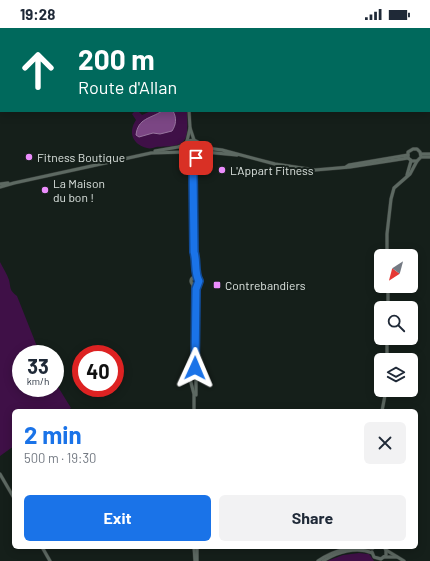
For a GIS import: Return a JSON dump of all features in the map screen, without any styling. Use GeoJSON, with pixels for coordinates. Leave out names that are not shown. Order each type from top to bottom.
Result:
{"type":"FeatureCollection","features":[{"type":"Feature","properties":{"kind":"main road"},"geometry":{"type":"LineString","coordinates":[[189,112],[190,128],[194,140],[200,145],[281,165],[315,170],[409,158],[417,161]]}},
{"type":"Feature","properties":{"kind":"main road"},"geometry":{"type":"LineString","coordinates":[[0,187],[159,150],[178,147],[184,145],[187,141],[190,128]]}},
{"type":"Feature","properties":{"kind":"main road"},"geometry":{"type":"LineString","coordinates":[[187,141],[194,140]]}},
{"type":"Feature","properties":{"kind":"main road"},"geometry":{"type":"LineString","coordinates":[[184,145],[184,152]]}},
{"type":"Feature","properties":{"kind":"main road"},"geometry":{"type":"LineString","coordinates":[[193,169],[201,150],[200,145]]}},
{"type":"Feature","properties":{"kind":"main road"},"geometry":{"type":"LineString","coordinates":[[406,176],[409,172],[410,150],[418,150],[421,156]]}},
{"type":"Feature","properties":{"kind":"main road"},"geometry":{"type":"LineString","coordinates":[[151,153],[184,152],[189,156],[193,169],[194,252],[196,258],[196,278],[199,281],[195,285]]}},
{"type":"Feature","properties":{"kind":"main road"},"geometry":{"type":"LineString","coordinates":[[189,156],[198,155],[205,152],[237,155]]}},
{"type":"Feature","properties":{"kind":"main road"},"geometry":{"type":"LineString","coordinates":[[387,249],[391,199],[394,188],[412,172],[421,156],[430,154]]}},
{"type":"Feature","properties":{"kind":"main road"},"geometry":{"type":"LineString","coordinates":[[421,156],[430,157]]}},
{"type":"Feature","properties":{"kind":"main road"},"geometry":{"type":"LineString","coordinates":[[0,184],[14,183]]}},
{"type":"Feature","properties":{"kind":"main road"},"geometry":{"type":"LineString","coordinates":[[195,409],[196,289],[195,285],[191,281],[196,278]]}},
{"type":"Feature","properties":{"kind":"main road"},"geometry":{"type":"LineString","coordinates":[[382,409],[385,397]]}},
{"type":"Feature","properties":{"kind":"main road"},"geometry":{"type":"LineString","coordinates":[[0,474],[12,495]]}},
{"type":"Feature","properties":{"kind":"main road"},"geometry":{"type":"LineString","coordinates":[[43,549],[50,561]]}},
{"type":"Feature","properties":{"kind":"main road"},"geometry":{"type":"LineString","coordinates":[[195,549],[196,561]]}},
{"type":"Feature","properties":{"kind":"main road"},"geometry":{"type":"LineString","coordinates":[[318,561],[342,549]]}},
{"type":"Feature","properties":{"kind":"main road"},"geometry":{"type":"LineString","coordinates":[[372,553],[373,549]]}},
{"type":"Feature","properties":{"kind":"main road"},"geometry":{"type":"LineString","coordinates":[[384,557],[385,549]]}},
{"type":"Feature","properties":{"kind":"main road"},"geometry":{"type":"LineString","coordinates":[[386,549],[404,561]]}},
{"type":"Feature","properties":{"kind":"main road"},"geometry":{"type":"LineString","coordinates":[[323,561],[337,554],[348,551],[364,550],[372,553],[376,558],[381,559],[384,557],[397,557]]}},
{"type":"Feature","properties":{"kind":"shaded area"},"geometry":{"type":"Polygon","coordinates":[[[134,112],[139,112],[142,115],[149,112],[187,112],[186,137],[180,144],[172,146],[149,148],[142,146],[135,141],[133,137],[132,129],[136,120],[132,114],[134,112]]]}},
{"type":"Feature","properties":{"kind":"shaded area"},"geometry":{"type":"Polygon","coordinates":[[[160,112],[173,112],[176,121],[172,131],[160,134],[153,133],[139,137],[136,135],[137,129],[145,120],[160,112]]]}},
{"type":"Feature","properties":{"kind":"shaded area"},"geometry":{"type":"Polygon","coordinates":[[[0,262],[8,278],[11,290],[17,296],[36,345],[12,345],[12,397],[64,397],[71,408],[12,409],[12,447],[0,456],[0,262]]]}},
{"type":"Feature","properties":{"kind":"shaded area"},"geometry":{"type":"Polygon","coordinates":[[[359,553],[369,554],[374,561],[327,561],[343,555],[359,553]]]}},
{"type":"Feature","properties":{"kind":"place","name":"Fitness Boutique"},"geometry":{"type":"Point","coordinates":[29,157]}},
{"type":"Feature","properties":{"kind":"place","name":"L'Appart Fitness"},"geometry":{"type":"Point","coordinates":[222,170]}},
{"type":"Feature","properties":{"kind":"place","name":"La Maison du bon !"},"geometry":{"type":"Point","coordinates":[45,190]}},
{"type":"Feature","properties":{"kind":"place","name":"Contrebandiers"},"geometry":{"type":"Point","coordinates":[217,285]}},
{"type":"Feature","properties":{"kind":"route"},"geometry":{"type":"LineString","coordinates":[[195,368],[196,289],[199,281],[197,278],[196,258],[194,252],[193,169],[196,158]]}}]}
